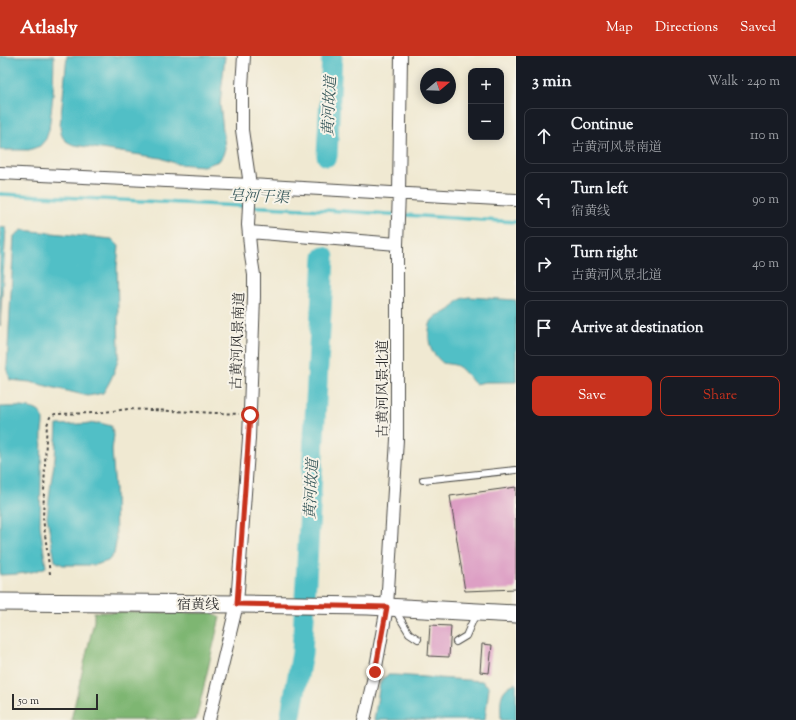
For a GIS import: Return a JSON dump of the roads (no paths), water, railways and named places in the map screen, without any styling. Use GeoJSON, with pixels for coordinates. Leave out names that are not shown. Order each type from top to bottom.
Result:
{"type":"FeatureCollection","features":[{"type":"Feature","properties":{"kind":"main road","name":"宿黄线"},"geometry":{"type":"LineString","coordinates":[[0,602],[368,606],[516,614]]}},
{"type":"Feature","properties":{"kind":"street","name":"古黄河风景南道"},"geometry":{"type":"LineString","coordinates":[[209,720],[238,604],[250,415],[254,275],[249,232],[250,185],[242,130],[244,56]]}},
{"type":"Feature","properties":{"kind":"street","name":"古黄河风景北道"},"geometry":{"type":"LineString","coordinates":[[364,720],[390,607],[397,439],[397,240],[399,197],[400,56]]}},
{"type":"Feature","properties":{"kind":"street"},"geometry":{"type":"LineString","coordinates":[[0,173],[250,185],[399,197],[516,200]]}},
{"type":"Feature","properties":{"kind":"street"},"geometry":{"type":"LineString","coordinates":[[249,232],[397,240]]}},
{"type":"Feature","properties":{"kind":"lane"},"geometry":{"type":"LineString","coordinates":[[423,480],[516,470]]}},
{"type":"Feature","properties":{"kind":"lane"},"geometry":{"type":"LineString","coordinates":[[390,607],[408,633],[418,640]]}},
{"type":"Feature","properties":{"kind":"lane"},"geometry":{"type":"LineString","coordinates":[[456,642],[466,636],[477,612]]}},
{"type":"Feature","properties":{"kind":"water"},"geometry":{"type":"Polygon","coordinates":[[[0,56],[54,56],[53,95],[49,130],[46,139],[40,146],[29,150],[0,150],[0,56]]]}},
{"type":"Feature","properties":{"kind":"water"},"geometry":{"type":"Polygon","coordinates":[[[67,56],[225,56],[220,104],[225,148],[223,155],[219,161],[204,166],[177,164],[161,158],[74,145],[67,142],[62,136],[60,126],[67,56]]]}},
{"type":"Feature","properties":{"kind":"water"},"geometry":{"type":"Polygon","coordinates":[[[0,227],[6,228],[0,326],[0,227]]]}},
{"type":"Feature","properties":{"kind":"water"},"geometry":{"type":"Polygon","coordinates":[[[22,230],[112,239],[119,246],[117,267],[119,355],[113,375],[103,393],[88,396],[30,382],[10,380],[7,367],[14,236],[22,230]]]}},
{"type":"Feature","properties":{"kind":"water"},"geometry":{"type":"Polygon","coordinates":[[[469,297],[516,300],[516,382],[485,382],[475,384],[458,366],[443,363],[432,351],[429,335],[431,322],[433,319],[436,316],[450,310],[461,299],[469,297]]]}},
{"type":"Feature","properties":{"kind":"water"},"geometry":{"type":"Polygon","coordinates":[[[0,407],[22,407],[34,409],[41,414],[43,418],[40,525],[46,567],[30,572],[0,575],[0,407]]]}},
{"type":"Feature","properties":{"kind":"water"},"geometry":{"type":"Polygon","coordinates":[[[100,423],[111,426],[114,435],[112,450],[115,490],[116,543],[114,554],[108,561],[95,565],[63,565],[55,561],[47,517],[55,458],[57,425],[100,423]]]}},
{"type":"Feature","properties":{"kind":"water"},"geometry":{"type":"Polygon","coordinates":[[[388,675],[482,681],[489,687],[485,720],[374,720],[380,683],[383,678],[388,675]]]}},
{"type":"Feature","properties":{"kind":"water"},"geometry":{"type":"Polygon","coordinates":[[[516,683],[516,720],[501,720],[501,698],[503,693],[506,689],[516,683]]]}},
{"type":"Feature","properties":{"kind":"waterway","name":"黄河故道"},"geometry":{"type":"LineString","coordinates":[[327,156],[332,56]]}},
{"type":"Feature","properties":{"kind":"waterway","name":"皂河干渠"},"geometry":{"type":"LineString","coordinates":[[0,194],[325,210],[516,222]]}},
{"type":"Feature","properties":{"kind":"waterway","name":"黄河故道"},"geometry":{"type":"LineString","coordinates":[[290,720],[302,653],[324,257]]}}]}
